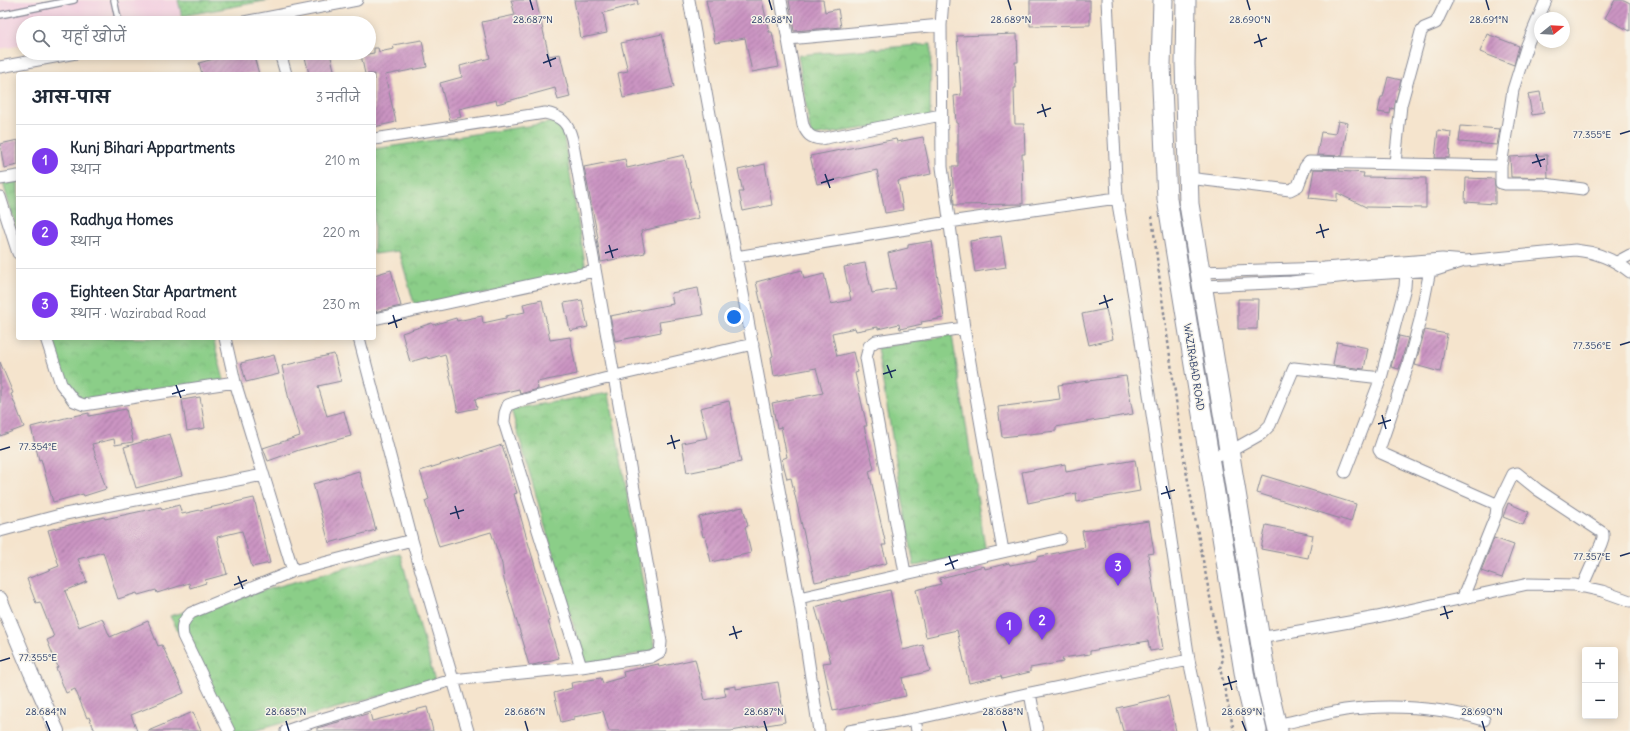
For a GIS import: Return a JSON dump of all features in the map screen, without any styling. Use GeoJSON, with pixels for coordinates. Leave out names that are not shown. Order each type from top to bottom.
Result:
{"type":"FeatureCollection","features":[{"type":"Feature","properties":{"kind":"highway","name":"WAZIRABAD ROAD"},"geometry":{"type":"LineString","coordinates":[[1163,0],[1161,64],[1168,199],[1246,684],[1256,731]]}},
{"type":"Feature","properties":{"kind":"highway"},"geometry":{"type":"LineString","coordinates":[[1186,0],[1185,64],[1189,204],[1268,689],[1277,728]]}},
{"type":"Feature","properties":{"kind":"street"},"geometry":{"type":"LineString","coordinates":[[288,16],[357,0]]}},
{"type":"Feature","properties":{"kind":"street"},"geometry":{"type":"LineString","coordinates":[[689,0],[799,598],[819,731]]}},
{"type":"Feature","properties":{"kind":"street"},"geometry":{"type":"LineString","coordinates":[[781,0],[802,125],[807,134],[814,139],[821,139],[941,115]]}},
{"type":"Feature","properties":{"kind":"street"},"geometry":{"type":"LineString","coordinates":[[942,0],[942,167],[964,328],[1003,551]]}},
{"type":"Feature","properties":{"kind":"street"},"geometry":{"type":"LineString","coordinates":[[1107,0],[1117,198],[1136,308],[1189,660],[1204,731]]}},
{"type":"Feature","properties":{"kind":"street"},"geometry":{"type":"LineString","coordinates":[[1395,163],[1401,105],[1421,32],[1424,28],[1436,23],[1447,0]]}},
{"type":"Feature","properties":{"kind":"street"},"geometry":{"type":"LineString","coordinates":[[1541,2],[1513,90],[1501,166],[1502,183],[1544,184],[1583,189]]}},
{"type":"Feature","properties":{"kind":"street"},"geometry":{"type":"LineString","coordinates":[[788,39],[941,25]]}},
{"type":"Feature","properties":{"kind":"street"},"geometry":{"type":"LineString","coordinates":[[0,67],[38,60]]}},
{"type":"Feature","properties":{"kind":"street"},"geometry":{"type":"LineString","coordinates":[[282,60],[285,72]]}},
{"type":"Feature","properties":{"kind":"street"},"geometry":{"type":"LineString","coordinates":[[286,731],[314,726],[452,680],[581,667],[651,657],[660,652],[661,642],[615,376],[569,129],[563,119],[552,114],[545,113],[376,139]]}},
{"type":"Feature","properties":{"kind":"street"},"geometry":{"type":"LineString","coordinates":[[1188,178],[1290,190],[1298,186],[1305,166],[1309,162],[1501,166]]}},
{"type":"Feature","properties":{"kind":"street"},"geometry":{"type":"LineString","coordinates":[[0,179],[16,176]]}},
{"type":"Feature","properties":{"kind":"street"},"geometry":{"type":"LineString","coordinates":[[0,197],[16,247]]}},
{"type":"Feature","properties":{"kind":"street"},"geometry":{"type":"LineString","coordinates":[[736,257],[949,222],[1117,198]]}},
{"type":"Feature","properties":{"kind":"street"},"geometry":{"type":"LineString","coordinates":[[1202,279],[1324,268],[1442,259],[1466,260],[1576,250],[1588,251],[1618,262],[1630,272]]}},
{"type":"Feature","properties":{"kind":"street"},"geometry":{"type":"LineString","coordinates":[[1618,262],[1630,255]]}},
{"type":"Feature","properties":{"kind":"street"},"geometry":{"type":"LineString","coordinates":[[1202,279],[1291,282],[1357,275],[1430,270],[1455,265],[1466,260]]}},
{"type":"Feature","properties":{"kind":"street"},"geometry":{"type":"LineString","coordinates":[[1430,270],[1420,320],[1408,365],[1379,450],[1381,453],[1494,503],[1497,507]]}},
{"type":"Feature","properties":{"kind":"street"},"geometry":{"type":"LineString","coordinates":[[376,319],[596,271]]}},
{"type":"Feature","properties":{"kind":"street"},"geometry":{"type":"LineString","coordinates":[[1345,472],[1381,378],[1405,287],[1406,272]]}},
{"type":"Feature","properties":{"kind":"street"},"geometry":{"type":"LineString","coordinates":[[905,573],[866,358],[869,346],[876,341],[964,328]]}},
{"type":"Feature","properties":{"kind":"street"},"geometry":{"type":"LineString","coordinates":[[47,340],[61,384],[74,401],[84,405],[235,382]]}},
{"type":"Feature","properties":{"kind":"street"},"geometry":{"type":"LineString","coordinates":[[225,340],[235,382],[293,571]]}},
{"type":"Feature","properties":{"kind":"street"},"geometry":{"type":"LineString","coordinates":[[360,340],[412,540],[468,731]]}},
{"type":"Feature","properties":{"kind":"street"},"geometry":{"type":"LineString","coordinates":[[581,667],[504,422],[508,405],[615,376],[753,344]]}},
{"type":"Feature","properties":{"kind":"street"},"geometry":{"type":"LineString","coordinates":[[1209,457],[1229,452],[1261,434],[1270,425],[1294,368],[1381,378]]}},
{"type":"Feature","properties":{"kind":"street"},"geometry":{"type":"LineString","coordinates":[[1463,597],[1496,515],[1497,507],[1513,474],[1517,473],[1538,490],[1603,533],[1602,544],[1582,587]]}},
{"type":"Feature","properties":{"kind":"street"},"geometry":{"type":"LineString","coordinates":[[0,530],[60,515],[263,475]]}},
{"type":"Feature","properties":{"kind":"street"},"geometry":{"type":"LineString","coordinates":[[799,598],[1060,538]]}},
{"type":"Feature","properties":{"kind":"street"},"geometry":{"type":"LineString","coordinates":[[229,731],[183,636],[181,626],[185,619],[191,613],[293,571],[412,540]]}},
{"type":"Feature","properties":{"kind":"street"},"geometry":{"type":"LineString","coordinates":[[1260,638],[1377,617],[1528,584],[1575,585],[1602,591],[1630,601]]}},
{"type":"Feature","properties":{"kind":"street"},"geometry":{"type":"LineString","coordinates":[[0,599],[30,673],[57,731]]}},
{"type":"Feature","properties":{"kind":"street"},"geometry":{"type":"LineString","coordinates":[[849,731],[914,719],[1189,660]]}},
{"type":"Feature","properties":{"kind":"street"},"geometry":{"type":"LineString","coordinates":[[1030,693],[1037,731]]}},
{"type":"Feature","properties":{"kind":"street"},"geometry":{"type":"LineString","coordinates":[[1277,728],[1345,710],[1379,708],[1439,710],[1463,714],[1484,720]]}},
{"type":"Feature","properties":{"kind":"street"},"geometry":{"type":"LineString","coordinates":[[914,719],[917,731]]}},
{"type":"Feature","properties":{"kind":"lane"},"geometry":{"type":"LineString","coordinates":[[0,15],[74,0]]}},
{"type":"Feature","properties":{"kind":"lane"},"geometry":{"type":"LineString","coordinates":[[114,0],[117,16]]}},
{"type":"Feature","properties":{"kind":"shaded area"},"geometry":{"type":"Polygon","coordinates":[[[0,0],[178,0],[182,16],[16,16],[16,46],[0,49],[0,0]]]}},
{"type":"Feature","properties":{"kind":"green space"},"geometry":{"type":"Polygon","coordinates":[[[178,0],[270,0],[182,16],[178,0]]]}},
{"type":"Feature","properties":{"kind":"green space"},"geometry":{"type":"Polygon","coordinates":[[[931,44],[930,119],[811,136],[798,55],[931,44]]]}},
{"type":"Feature","properties":{"kind":"green space"},"geometry":{"type":"Polygon","coordinates":[[[561,121],[587,275],[415,307],[399,251],[376,254],[376,149],[561,121]]]}},
{"type":"Feature","properties":{"kind":"green space"},"geometry":{"type":"Polygon","coordinates":[[[16,181],[16,227],[3,183],[16,181]]]}},
{"type":"Feature","properties":{"kind":"green space"},"geometry":{"type":"Polygon","coordinates":[[[952,335],[986,553],[914,566],[877,348],[952,335]]]}},
{"type":"Feature","properties":{"kind":"green space"},"geometry":{"type":"Polygon","coordinates":[[[50,340],[214,340],[225,384],[69,404],[50,340]]]}},
{"type":"Feature","properties":{"kind":"green space"},"geometry":{"type":"Polygon","coordinates":[[[609,393],[655,650],[585,665],[511,409],[609,393]]]}},
{"type":"Feature","properties":{"kind":"green space"},"geometry":{"type":"Polygon","coordinates":[[[400,553],[435,681],[253,731],[232,731],[170,616],[400,553]]]}},
{"type":"Feature","properties":{"kind":"building"},"geometry":{"type":"Polygon","coordinates":[[[511,0],[536,0],[549,56],[560,54],[570,97],[558,100],[555,88],[497,104],[496,100],[459,109],[461,117],[450,120],[440,83],[462,77],[460,66],[490,58],[482,22],[515,15],[511,0]]]}},
{"type":"Feature","properties":{"kind":"building"},"geometry":{"type":"Polygon","coordinates":[[[574,0],[637,0],[638,4],[603,13],[607,33],[581,38],[574,0]]]}},
{"type":"Feature","properties":{"kind":"building"},"geometry":{"type":"Polygon","coordinates":[[[706,0],[762,0],[769,32],[772,32],[779,67],[752,72],[745,38],[715,43],[706,0]]]}},
{"type":"Feature","properties":{"kind":"building"},"geometry":{"type":"Polygon","coordinates":[[[789,0],[823,0],[825,12],[838,9],[841,27],[794,31],[789,0]]]}},
{"type":"Feature","properties":{"kind":"building"},"geometry":{"type":"Polygon","coordinates":[[[1030,0],[1090,0],[1090,25],[1030,26],[1030,0]]]}},
{"type":"Feature","properties":{"kind":"building"},"geometry":{"type":"Polygon","coordinates":[[[1615,0],[1624,0],[1630,3],[1630,31],[1605,18],[1615,0]]]}},
{"type":"Feature","properties":{"kind":"building"},"geometry":{"type":"Polygon","coordinates":[[[662,34],[674,87],[623,98],[618,73],[628,71],[621,43],[662,34]]]}},
{"type":"Feature","properties":{"kind":"building"},"geometry":{"type":"Polygon","coordinates":[[[1017,34],[1018,62],[1015,62],[1016,88],[1014,88],[1015,124],[1024,124],[1025,154],[1022,154],[1023,204],[954,205],[952,166],[958,166],[958,123],[956,123],[954,96],[961,95],[957,36],[1017,34]]]}},
{"type":"Feature","properties":{"kind":"building"},"geometry":{"type":"Polygon","coordinates":[[[1487,34],[1519,46],[1514,65],[1480,52],[1487,34]]]}},
{"type":"Feature","properties":{"kind":"building"},"geometry":{"type":"Polygon","coordinates":[[[422,40],[427,67],[385,75],[396,122],[376,127],[376,72],[365,72],[362,60],[376,60],[376,48],[378,48],[379,52],[394,49],[393,45],[422,40]]]}},
{"type":"Feature","properties":{"kind":"building"},"geometry":{"type":"Polygon","coordinates":[[[210,60],[255,60],[258,72],[201,72],[199,63],[210,60]]]}},
{"type":"Feature","properties":{"kind":"building"},"geometry":{"type":"Polygon","coordinates":[[[306,60],[332,60],[335,72],[309,72],[306,60]]]}},
{"type":"Feature","properties":{"kind":"building"},"geometry":{"type":"Polygon","coordinates":[[[1388,77],[1401,80],[1394,109],[1391,108],[1390,114],[1378,112],[1381,97],[1383,97],[1388,77]]]}},
{"type":"Feature","properties":{"kind":"building"},"geometry":{"type":"Polygon","coordinates":[[[1540,92],[1544,113],[1532,115],[1528,94],[1540,92]]]}},
{"type":"Feature","properties":{"kind":"building"},"geometry":{"type":"Polygon","coordinates":[[[1338,121],[1348,123],[1342,156],[1317,155],[1321,132],[1335,134],[1338,121]]]}},
{"type":"Feature","properties":{"kind":"building"},"geometry":{"type":"Polygon","coordinates":[[[1461,126],[1500,129],[1497,145],[1459,142],[1461,126]]]}},
{"type":"Feature","properties":{"kind":"building"},"geometry":{"type":"Polygon","coordinates":[[[1438,130],[1451,132],[1449,158],[1435,158],[1438,130]]]}},
{"type":"Feature","properties":{"kind":"building"},"geometry":{"type":"Polygon","coordinates":[[[923,137],[931,174],[898,181],[903,210],[885,213],[877,170],[817,184],[810,156],[896,139],[897,142],[923,137]]]}},
{"type":"Feature","properties":{"kind":"building"},"geometry":{"type":"Polygon","coordinates":[[[16,140],[16,165],[4,168],[0,144],[16,140]]]}},
{"type":"Feature","properties":{"kind":"building"},"geometry":{"type":"Polygon","coordinates":[[[684,155],[699,218],[641,231],[645,253],[601,262],[598,238],[584,167],[625,159],[627,168],[684,155]]]}},
{"type":"Feature","properties":{"kind":"building"},"geometry":{"type":"Polygon","coordinates":[[[1547,155],[1548,178],[1511,177],[1510,157],[1547,155]]]}},
{"type":"Feature","properties":{"kind":"building"},"geometry":{"type":"Polygon","coordinates":[[[765,164],[772,205],[743,211],[739,192],[743,192],[738,170],[765,164]]]}},
{"type":"Feature","properties":{"kind":"building"},"geometry":{"type":"Polygon","coordinates":[[[1314,169],[1364,173],[1363,177],[1426,178],[1426,208],[1366,207],[1337,193],[1337,201],[1309,198],[1314,169]]]}},
{"type":"Feature","properties":{"kind":"building"},"geometry":{"type":"Polygon","coordinates":[[[1466,178],[1494,179],[1495,204],[1465,202],[1466,178]]]}},
{"type":"Feature","properties":{"kind":"building"},"geometry":{"type":"Polygon","coordinates":[[[1001,236],[1006,267],[975,272],[970,241],[1001,236]]]}},
{"type":"Feature","properties":{"kind":"building"},"geometry":{"type":"Polygon","coordinates":[[[932,241],[944,318],[921,322],[922,324],[900,329],[899,324],[878,329],[878,327],[856,331],[855,328],[832,333],[837,356],[853,352],[858,372],[855,373],[867,426],[864,426],[874,469],[869,471],[886,545],[882,545],[887,563],[849,573],[849,575],[815,582],[791,478],[787,479],[782,459],[787,457],[781,427],[777,428],[772,403],[823,393],[816,368],[774,376],[771,357],[773,356],[756,282],[802,270],[804,279],[824,274],[831,304],[851,300],[844,267],[865,263],[872,293],[896,289],[888,253],[908,248],[908,245],[932,241]]]}},
{"type":"Feature","properties":{"kind":"building"},"geometry":{"type":"Polygon","coordinates":[[[391,270],[401,306],[376,312],[376,274],[391,270]]]}},
{"type":"Feature","properties":{"kind":"building"},"geometry":{"type":"Polygon","coordinates":[[[698,288],[703,315],[659,322],[661,332],[615,341],[610,316],[673,304],[671,293],[698,288]]]}},
{"type":"Feature","properties":{"kind":"building"},"geometry":{"type":"Polygon","coordinates":[[[1238,299],[1258,299],[1257,329],[1238,329],[1238,299]]]}},
{"type":"Feature","properties":{"kind":"building"},"geometry":{"type":"Polygon","coordinates":[[[542,300],[550,340],[570,337],[577,374],[537,382],[538,389],[520,394],[519,389],[475,399],[477,408],[458,412],[445,354],[410,362],[402,333],[432,323],[433,325],[456,318],[457,321],[482,316],[483,323],[506,318],[506,316],[525,312],[523,304],[542,300]]]}},
{"type":"Feature","properties":{"kind":"building"},"geometry":{"type":"Polygon","coordinates":[[[582,300],[588,327],[570,331],[564,303],[582,300]]]}},
{"type":"Feature","properties":{"kind":"building"},"geometry":{"type":"Polygon","coordinates":[[[1106,309],[1113,339],[1089,345],[1082,314],[1106,309]]]}},
{"type":"Feature","properties":{"kind":"building"},"geometry":{"type":"Polygon","coordinates":[[[1425,330],[1447,334],[1440,372],[1415,365],[1425,330]]]}},
{"type":"Feature","properties":{"kind":"building"},"geometry":{"type":"Polygon","coordinates":[[[1399,336],[1408,338],[1399,369],[1391,367],[1399,336]]]}},
{"type":"Feature","properties":{"kind":"building"},"geometry":{"type":"Polygon","coordinates":[[[1337,342],[1368,348],[1364,369],[1333,365],[1337,342]]]}},
{"type":"Feature","properties":{"kind":"building"},"geometry":{"type":"Polygon","coordinates":[[[334,354],[341,381],[318,386],[327,416],[344,411],[351,436],[299,450],[268,461],[263,448],[300,436],[289,400],[282,366],[334,354]]]}},
{"type":"Feature","properties":{"kind":"building"},"geometry":{"type":"Polygon","coordinates":[[[274,355],[279,374],[246,382],[241,363],[274,355]]]}},
{"type":"Feature","properties":{"kind":"building"},"geometry":{"type":"Polygon","coordinates":[[[0,362],[13,393],[11,394],[24,427],[0,436],[0,362]]]}},
{"type":"Feature","properties":{"kind":"building"},"geometry":{"type":"Polygon","coordinates":[[[1126,376],[1133,414],[1056,427],[1056,431],[1002,437],[998,407],[1060,399],[1058,385],[1126,376]]]}},
{"type":"Feature","properties":{"kind":"building"},"geometry":{"type":"Polygon","coordinates":[[[200,397],[205,428],[187,431],[182,400],[200,397]]]}},
{"type":"Feature","properties":{"kind":"building"},"geometry":{"type":"Polygon","coordinates":[[[729,401],[741,462],[687,473],[682,443],[707,438],[700,408],[729,401]]]}},
{"type":"Feature","properties":{"kind":"building"},"geometry":{"type":"Polygon","coordinates":[[[126,409],[133,442],[115,445],[114,439],[92,444],[106,489],[84,496],[83,494],[53,502],[41,459],[39,460],[31,427],[89,413],[89,416],[126,409]]]}},
{"type":"Feature","properties":{"kind":"building"},"geometry":{"type":"Polygon","coordinates":[[[170,434],[182,476],[136,488],[124,447],[170,434]]]}},
{"type":"Feature","properties":{"kind":"building"},"geometry":{"type":"Polygon","coordinates":[[[502,445],[517,493],[514,494],[546,604],[550,621],[548,621],[559,658],[533,665],[529,665],[504,580],[502,564],[491,532],[439,547],[425,501],[429,499],[420,471],[502,445]]]}},
{"type":"Feature","properties":{"kind":"building"},"geometry":{"type":"Polygon","coordinates":[[[1135,460],[1140,491],[1077,502],[1076,493],[1028,503],[1022,472],[1065,464],[1066,472],[1135,460]]]}},
{"type":"Feature","properties":{"kind":"building"},"geometry":{"type":"Polygon","coordinates":[[[359,471],[376,530],[329,543],[313,484],[359,471]]]}},
{"type":"Feature","properties":{"kind":"building"},"geometry":{"type":"Polygon","coordinates":[[[1262,475],[1356,504],[1351,522],[1257,493],[1262,475]]]}},
{"type":"Feature","properties":{"kind":"building"},"geometry":{"type":"Polygon","coordinates":[[[254,498],[270,563],[252,567],[242,531],[217,537],[227,574],[205,580],[206,583],[190,588],[189,583],[157,593],[156,590],[138,595],[137,593],[118,599],[103,552],[78,559],[87,582],[65,591],[79,627],[102,618],[110,637],[148,621],[158,646],[162,645],[184,693],[131,715],[137,731],[95,731],[89,717],[87,718],[75,689],[66,693],[56,668],[58,667],[47,640],[54,637],[40,602],[36,603],[27,579],[59,566],[48,530],[104,517],[105,519],[161,507],[162,510],[179,505],[182,514],[254,498]]]}},
{"type":"Feature","properties":{"kind":"building"},"geometry":{"type":"Polygon","coordinates":[[[1508,503],[1529,512],[1523,525],[1503,517],[1508,503]]]}},
{"type":"Feature","properties":{"kind":"building"},"geometry":{"type":"Polygon","coordinates":[[[743,507],[748,526],[745,527],[751,553],[711,562],[705,536],[703,537],[699,517],[743,507]]]}},
{"type":"Feature","properties":{"kind":"building"},"geometry":{"type":"Polygon","coordinates":[[[1149,521],[1154,553],[1148,554],[1163,649],[1150,651],[1148,641],[1090,651],[1090,654],[1062,658],[1063,662],[1030,668],[1030,672],[1002,679],[1001,676],[969,683],[957,630],[926,637],[916,590],[941,584],[940,578],[984,566],[985,569],[1009,563],[1010,565],[1037,560],[1037,557],[1085,547],[1082,531],[1149,521]]]}},
{"type":"Feature","properties":{"kind":"building"},"geometry":{"type":"Polygon","coordinates":[[[1266,525],[1313,535],[1308,558],[1261,549],[1266,525]]]}},
{"type":"Feature","properties":{"kind":"building"},"geometry":{"type":"Polygon","coordinates":[[[1494,538],[1514,545],[1502,578],[1481,571],[1494,538]]]}},
{"type":"Feature","properties":{"kind":"building"},"geometry":{"type":"Polygon","coordinates":[[[890,590],[903,650],[923,645],[930,671],[902,678],[906,696],[833,711],[823,663],[831,662],[815,607],[840,600],[841,602],[890,590]]]}},
{"type":"Feature","properties":{"kind":"building"},"geometry":{"type":"Polygon","coordinates":[[[695,659],[705,700],[726,696],[724,688],[736,686],[736,689],[778,682],[785,722],[731,731],[609,731],[603,711],[574,717],[574,719],[561,722],[554,693],[572,688],[571,683],[601,678],[603,683],[624,677],[623,672],[658,664],[659,667],[695,659]]]}},
{"type":"Feature","properties":{"kind":"building"},"geometry":{"type":"Polygon","coordinates":[[[1168,696],[1176,731],[1123,731],[1117,708],[1168,696]]]}},
{"type":"Feature","properties":{"kind":"building"},"geometry":{"type":"Polygon","coordinates":[[[427,707],[433,731],[317,731],[317,728],[370,713],[372,721],[427,707]]]}},
{"type":"Feature","properties":{"kind":"building"},"geometry":{"type":"Polygon","coordinates":[[[193,712],[201,731],[148,731],[193,712]]]}},
{"type":"Feature","properties":{"kind":"place","name":"Eighteen Star Apartment"},"geometry":{"type":"Point","coordinates":[1118,586]}},
{"type":"Feature","properties":{"kind":"place","name":"Radhya Homes"},"geometry":{"type":"Point","coordinates":[1042,640]}},
{"type":"Feature","properties":{"kind":"place","name":"Kunj Bihari Appartments"},"geometry":{"type":"Point","coordinates":[1009,645]}}]}
